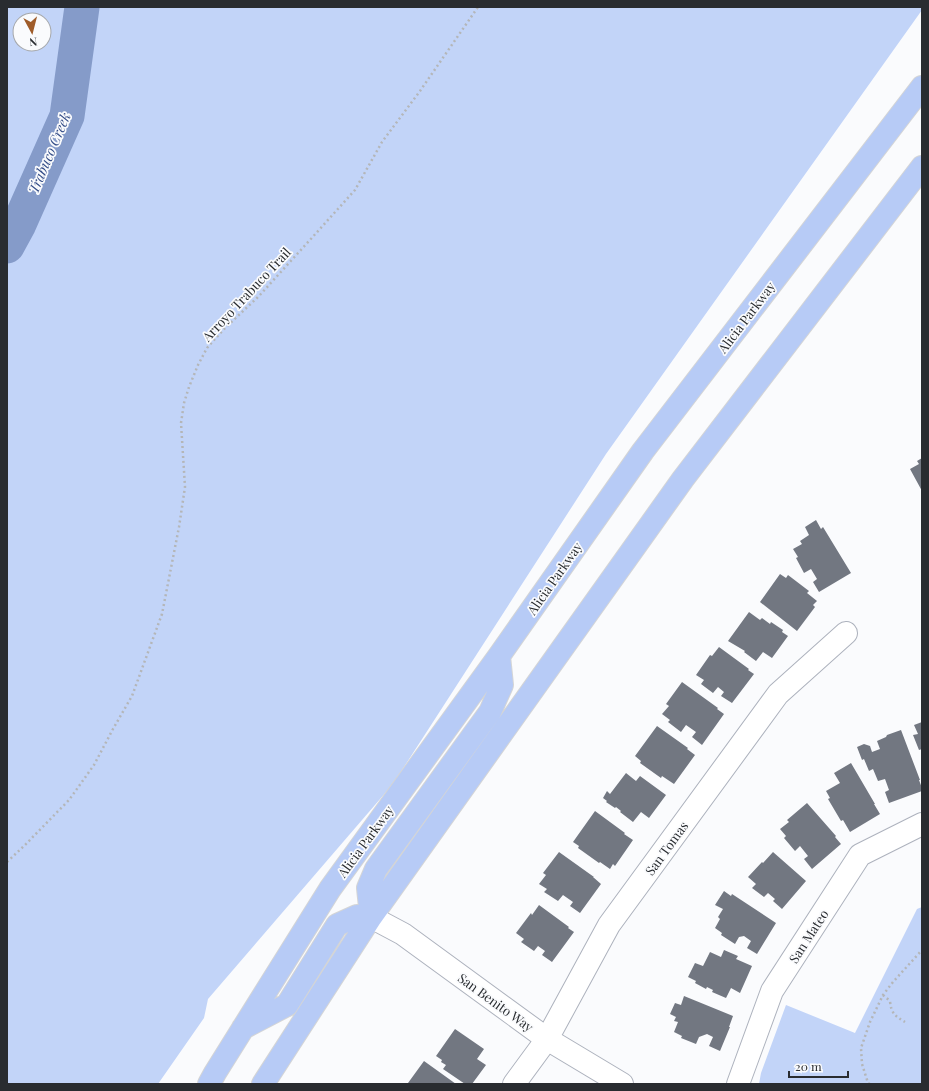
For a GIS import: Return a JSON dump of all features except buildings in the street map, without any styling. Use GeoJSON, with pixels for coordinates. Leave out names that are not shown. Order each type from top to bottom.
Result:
{"type":"FeatureCollection","features":[{"type":"Feature","properties":{"kind":"main road","name":"Alicia Parkway"},"geometry":{"type":"LineString","coordinates":[[209,1084],[214,1073],[330,889],[499,656],[643,451],[922,87]]}},
{"type":"Feature","properties":{"kind":"main road"},"geometry":{"type":"LineString","coordinates":[[263,1084],[371,916],[683,479],[922,167]]}},
{"type":"Feature","properties":{"kind":"main road"},"geometry":{"type":"LineString","coordinates":[[371,916],[368,888],[376,869],[490,712],[502,684],[499,656]]}},
{"type":"Feature","properties":{"kind":"main road"},"geometry":{"type":"LineString","coordinates":[[243,1028],[287,1005],[337,925],[358,916],[371,916]]}},
{"type":"Feature","properties":{"kind":"street","name":"San Tomas"},"geometry":{"type":"LineString","coordinates":[[514,1084],[547,1039],[609,925],[778,694],[846,633]]}},
{"type":"Feature","properties":{"kind":"street","name":"San Mateo"},"geometry":{"type":"LineString","coordinates":[[738,1084],[772,991],[860,855],[922,824]]}},
{"type":"Feature","properties":{"kind":"street","name":"San Benito Way"},"geometry":{"type":"LineString","coordinates":[[371,916],[403,934],[547,1039],[622,1084]]}},
{"type":"Feature","properties":{"kind":"path","name":"Arroyo Trabuco Trail"},"geometry":{"type":"LineString","coordinates":[[7,862],[69,800],[94,765],[132,696],[162,614],[179,528],[185,486],[181,423],[186,398],[198,365],[207,348],[259,296],[355,190],[382,142],[420,91],[478,7]]}},
{"type":"Feature","properties":{"kind":"path"},"geometry":{"type":"LineString","coordinates":[[870,1084],[868,1083],[862,1064],[861,1048],[870,1022],[882,995],[922,950]]}},
{"type":"Feature","properties":{"kind":"path"},"geometry":{"type":"LineString","coordinates":[[882,995],[890,1001],[890,1009],[895,1016],[905,1022]]}},
{"type":"Feature","properties":{"kind":"shaded area"},"geometry":{"type":"Polygon","coordinates":[[[7,7],[922,7],[922,10],[606,454],[393,784],[208,999],[204,1018],[158,1084],[7,1084],[7,7]]]}},
{"type":"Feature","properties":{"kind":"shaded area"},"geometry":{"type":"Polygon","coordinates":[[[922,907],[922,1084],[759,1084],[761,1073],[786,1005],[855,1033],[917,909],[922,907]]]}},
{"type":"Feature","properties":{"kind":"waterway","name":"Trabuco Creek"},"geometry":{"type":"LineString","coordinates":[[7,246],[19,224],[67,116],[82,7]]}}]}
